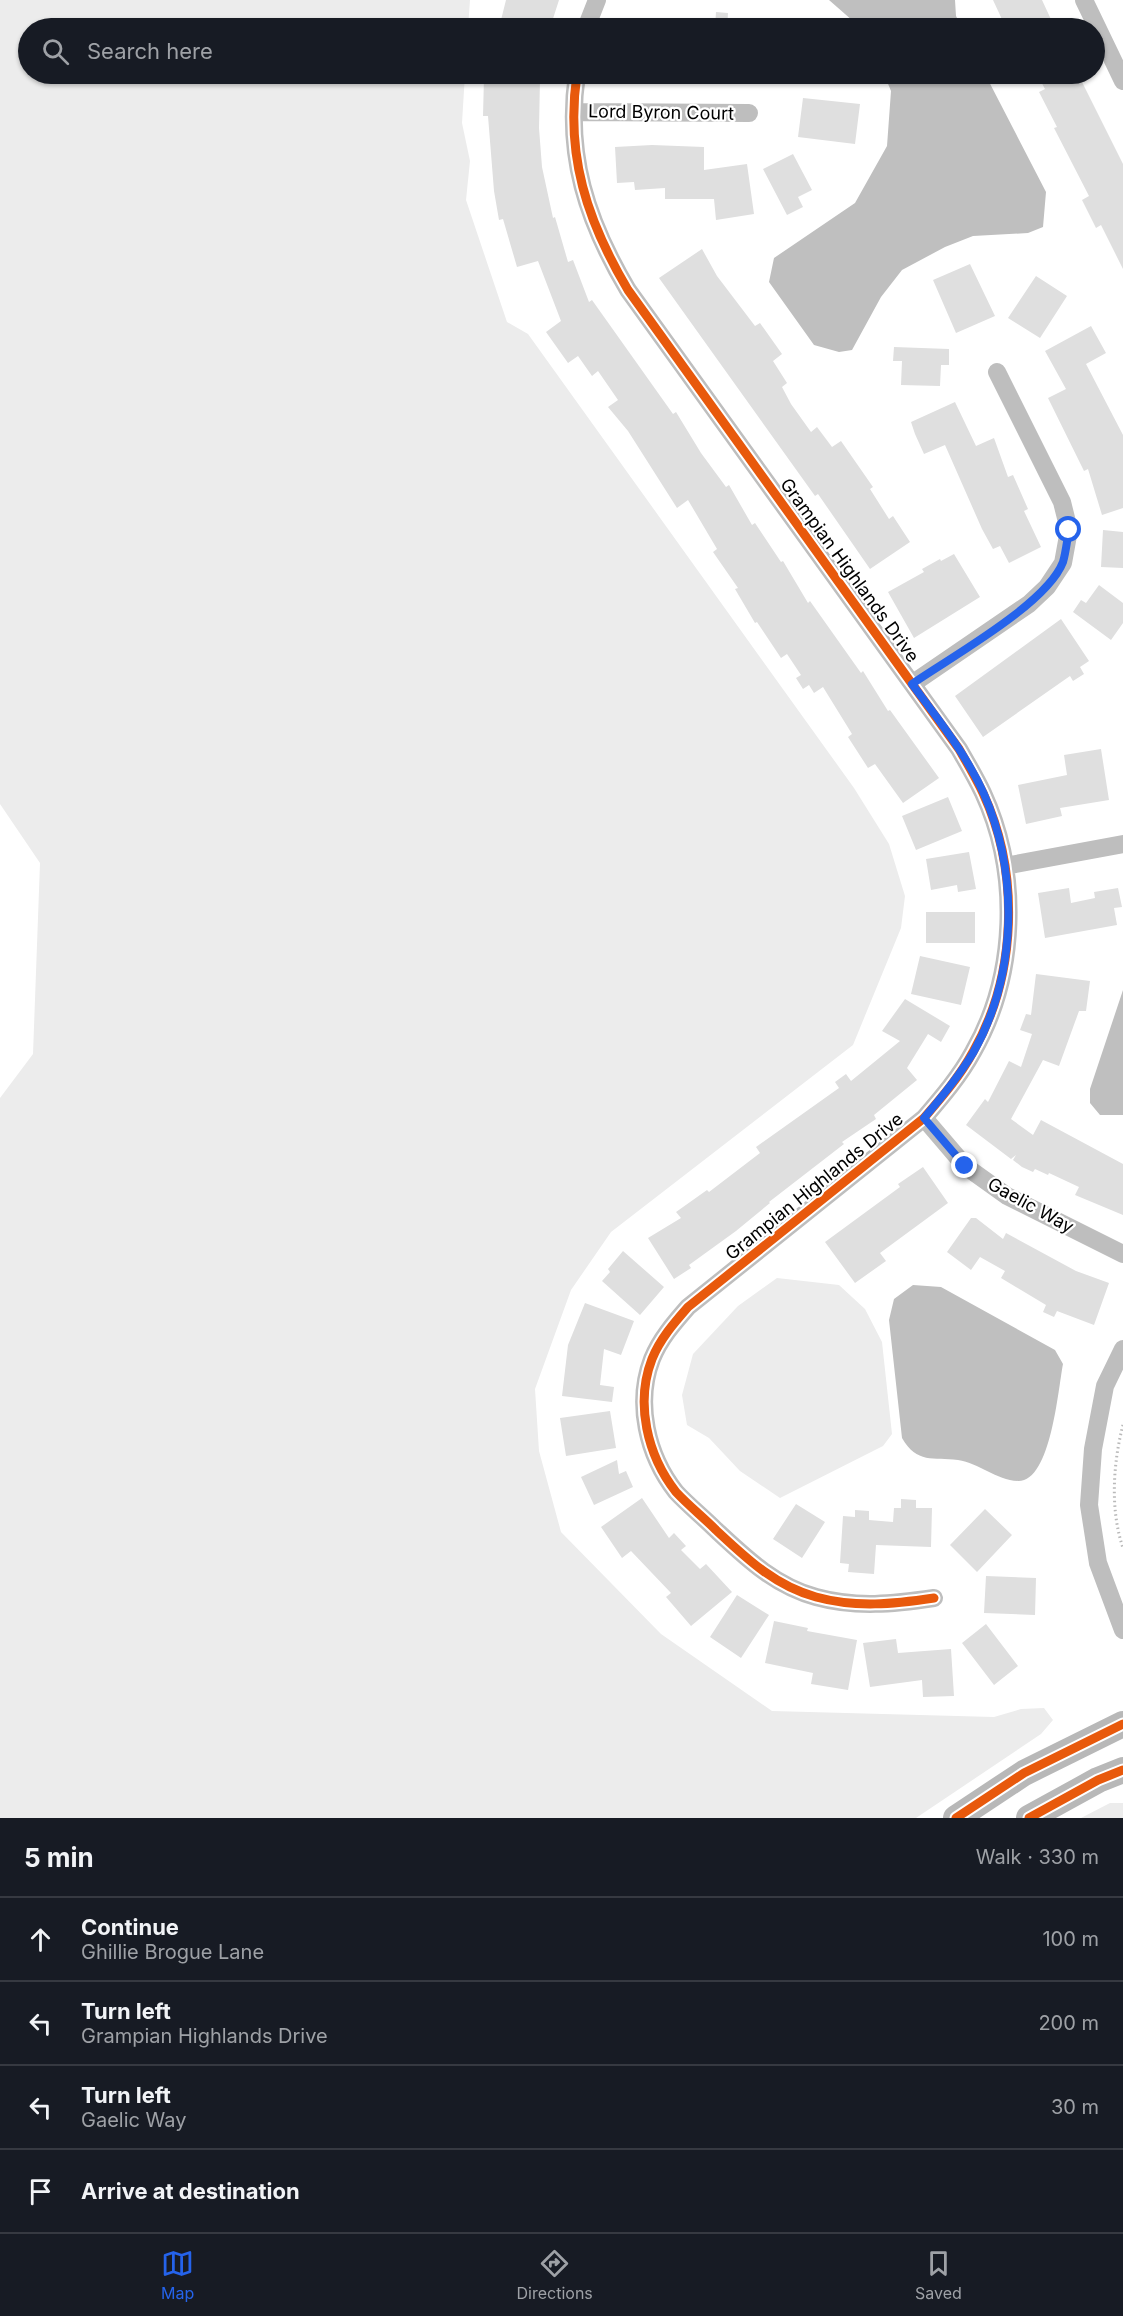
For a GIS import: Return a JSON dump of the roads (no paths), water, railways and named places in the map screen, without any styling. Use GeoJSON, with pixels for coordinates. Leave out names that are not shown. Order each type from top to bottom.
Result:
{"type":"FeatureCollection","features":[{"type":"Feature","properties":{"kind":"main road"},"geometry":{"type":"LineString","coordinates":[[956,1818],[1024,1773],[1123,1725]]}},
{"type":"Feature","properties":{"kind":"main road"},"geometry":{"type":"LineString","coordinates":[[1029,1818],[1098,1780],[1123,1770]]}},
{"type":"Feature","properties":{"kind":"street"},"geometry":{"type":"LineString","coordinates":[[590,18],[597,0]]}},
{"type":"Feature","properties":{"kind":"street"},"geometry":{"type":"LineString","coordinates":[[1084,0],[1093,18]]}},
{"type":"Feature","properties":{"kind":"street"},"geometry":{"type":"LineString","coordinates":[[1105,44],[1123,81]]}},
{"type":"Feature","properties":{"kind":"street","name":"Grampian Highlands Drive"},"geometry":{"type":"LineString","coordinates":[[576,84],[573,134],[580,180],[604,249],[622,280],[959,749],[984,794],[1005,866],[1010,926],[1005,963],[991,1011],[974,1051],[954,1083],[924,1118],[688,1307],[666,1333],[652,1359],[643,1393],[647,1431],[660,1466],[676,1492],[753,1566],[788,1586],[816,1597],[849,1604],[891,1605],[934,1599]]}},
{"type":"Feature","properties":{"kind":"street","name":"Lord Byron Court"},"geometry":{"type":"LineString","coordinates":[[574,112],[749,113]]}},
{"type":"Feature","properties":{"kind":"street"},"geometry":{"type":"LineString","coordinates":[[912,684],[1029,604],[1047,587],[1063,563],[1069,530],[1062,502],[997,372]]}},
{"type":"Feature","properties":{"kind":"street"},"geometry":{"type":"LineString","coordinates":[[1005,866],[1123,844]]}},
{"type":"Feature","properties":{"kind":"street","name":"Gaelic Way"},"geometry":{"type":"LineString","coordinates":[[924,1118],[965,1166],[1007,1196],[1123,1254]]}},
{"type":"Feature","properties":{"kind":"street"},"geometry":{"type":"LineString","coordinates":[[1123,1349],[1106,1386],[1093,1449],[1089,1505],[1098,1563],[1123,1630]]}}]}
